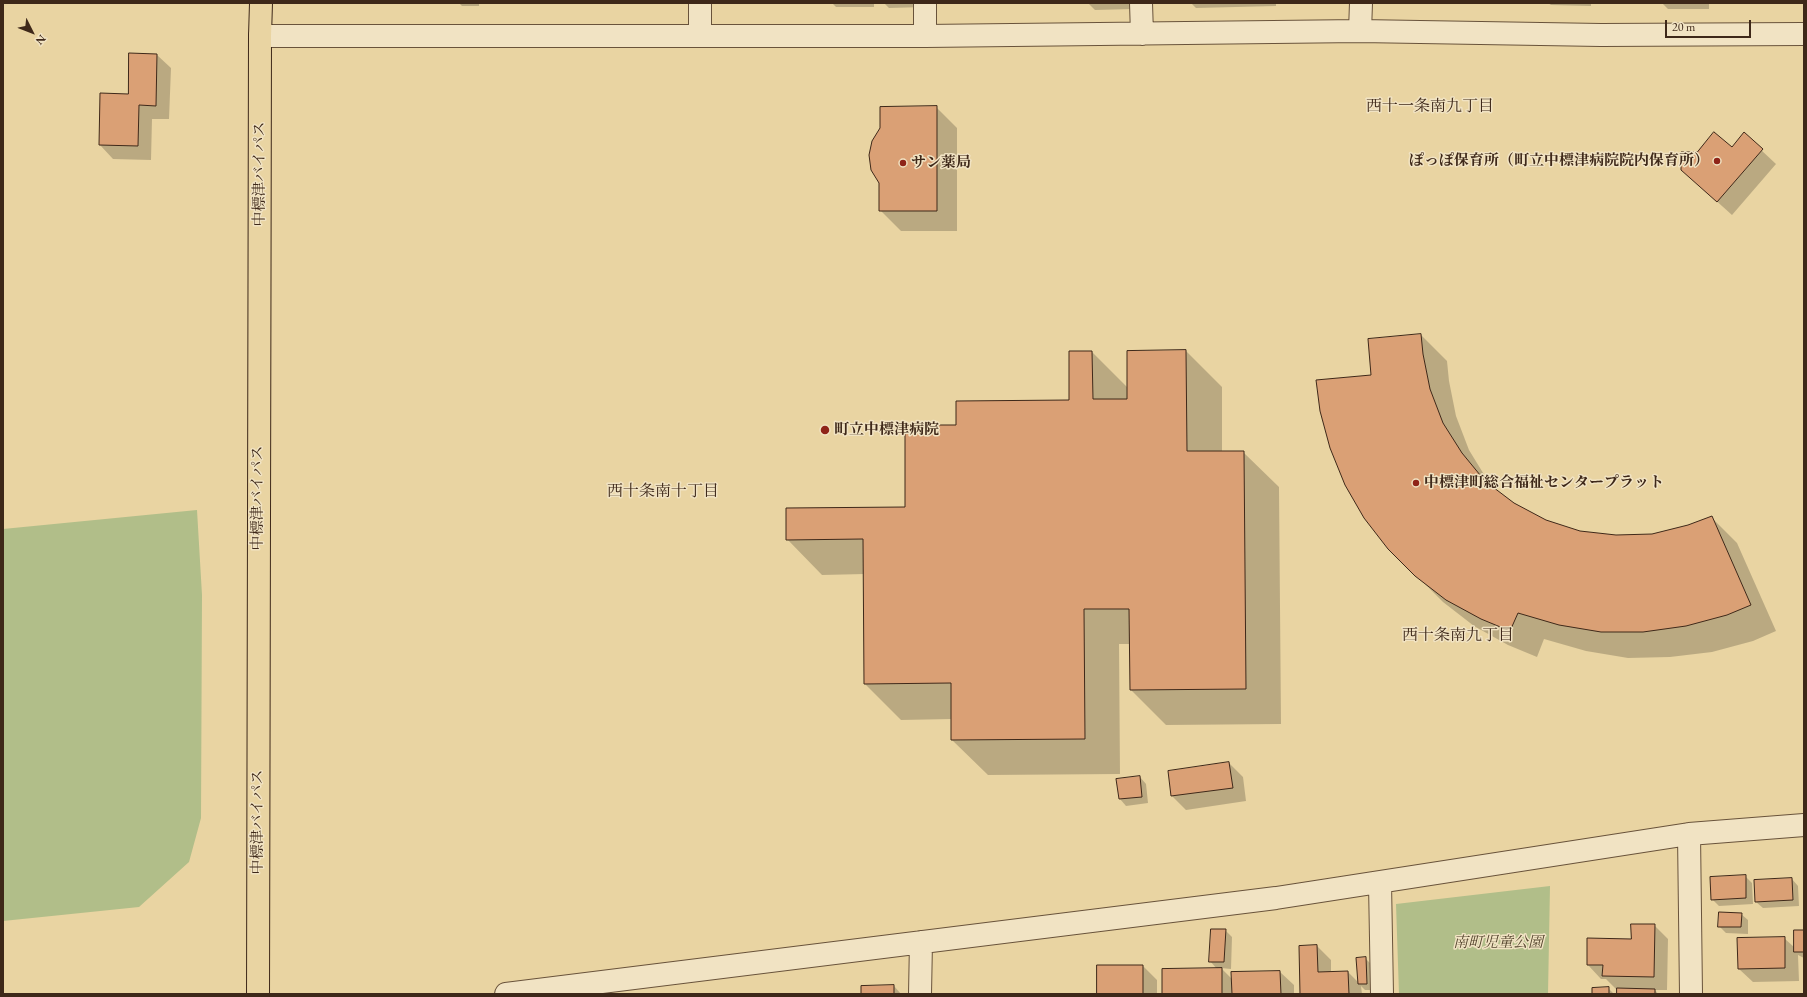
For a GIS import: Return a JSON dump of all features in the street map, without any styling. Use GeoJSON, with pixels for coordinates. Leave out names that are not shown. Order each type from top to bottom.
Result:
{"type":"FeatureCollection","features":[{"type":"Feature","properties":{"kind":"highway","name":"中標津バイパス"},"geometry":{"type":"LineString","coordinates":[[258,994],[261,3]]}},
{"type":"Feature","properties":{"kind":"street"},"geometry":{"type":"LineString","coordinates":[[700,3],[700,36]]}},
{"type":"Feature","properties":{"kind":"street"},"geometry":{"type":"LineString","coordinates":[[925,3],[925,36]]}},
{"type":"Feature","properties":{"kind":"street"},"geometry":{"type":"LineString","coordinates":[[1141,3],[1142,34]]}},
{"type":"Feature","properties":{"kind":"street"},"geometry":{"type":"LineString","coordinates":[[1360,31],[1361,3]]}},
{"type":"Feature","properties":{"kind":"street"},"geometry":{"type":"LineString","coordinates":[[260,36],[925,36],[1360,31],[1601,35],[1804,34]]}},
{"type":"Feature","properties":{"kind":"street"},"geometry":{"type":"LineString","coordinates":[[506,994],[1276,898],[1689,834],[1804,825]]}},
{"type":"Feature","properties":{"kind":"street"},"geometry":{"type":"LineString","coordinates":[[1689,834],[1691,994]]}},
{"type":"Feature","properties":{"kind":"street"},"geometry":{"type":"LineString","coordinates":[[1380,883],[1382,994]]}},
{"type":"Feature","properties":{"kind":"street"},"geometry":{"type":"LineString","coordinates":[[920,994],[921,942]]}},
{"type":"Feature","properties":{"kind":"green space"},"geometry":{"type":"Polygon","coordinates":[[[197,510],[202,595],[201,818],[189,862],[139,907],[3,921],[3,529],[197,510]]]}},
{"type":"Feature","properties":{"kind":"green space","name":"南町児童公園"},"geometry":{"type":"Polygon","coordinates":[[[1550,886],[1548,994],[1399,994],[1396,904],[1550,886]]]}},
{"type":"Feature","properties":{"kind":"building"},"geometry":{"type":"Polygon","coordinates":[[[129,53],[157,54],[156,106],[139,105],[138,146],[99,145],[100,93],[128,94],[129,53]]]}},
{"type":"Feature","properties":{"kind":"building","name":"サン薬局"},"geometry":{"type":"Polygon","coordinates":[[[937,106],[937,211],[879,211],[879,183],[871,170],[869,155],[872,141],[880,128],[880,107],[937,106]]]}},
{"type":"Feature","properties":{"kind":"building","name":"ぽっぽ保育所（町立中標津病院院内保育所）"},"geometry":{"type":"Polygon","coordinates":[[[1714,132],[1732,147],[1744,132],[1763,149],[1717,202],[1681,170],[1681,152],[1697,152],[1714,132]]]}},
{"type":"Feature","properties":{"kind":"building","name":"中標津町総合福祉センタープラット"},"geometry":{"type":"Polygon","coordinates":[[[1421,334],[1423,354],[1430,389],[1443,423],[1462,453],[1485,481],[1514,503],[1546,520],[1580,531],[1616,535],[1652,534],[1688,525],[1712,516],[1751,605],[1727,615],[1686,626],[1643,632],[1601,632],[1559,625],[1518,613],[1510,631],[1481,619],[1446,600],[1415,576],[1388,549],[1364,518],[1345,485],[1330,448],[1320,411],[1316,380],[1371,375],[1368,339],[1421,334]]]}},
{"type":"Feature","properties":{"kind":"building"},"geometry":{"type":"Polygon","coordinates":[[[1186,350],[1187,451],[1244,451],[1246,689],[1130,690],[1129,609],[1084,609],[1085,739],[951,740],[951,683],[864,684],[863,539],[786,540],[786,508],[905,507],[905,425],[956,425],[956,401],[1069,400],[1069,351],[1092,351],[1093,399],[1127,399],[1127,351],[1186,350]]]}},
{"type":"Feature","properties":{"kind":"building"},"geometry":{"type":"Polygon","coordinates":[[[1229,762],[1233,788],[1171,796],[1168,771],[1229,762]]]}},
{"type":"Feature","properties":{"kind":"building"},"geometry":{"type":"Polygon","coordinates":[[[1140,776],[1142,797],[1119,799],[1116,779],[1140,776]]]}},
{"type":"Feature","properties":{"kind":"building"},"geometry":{"type":"Polygon","coordinates":[[[1746,875],[1746,898],[1711,900],[1710,877],[1746,875]]]}},
{"type":"Feature","properties":{"kind":"building"},"geometry":{"type":"Polygon","coordinates":[[[1792,878],[1793,900],[1755,902],[1754,880],[1792,878]]]}},
{"type":"Feature","properties":{"kind":"building"},"geometry":{"type":"Polygon","coordinates":[[[1719,912],[1742,913],[1741,927],[1718,927],[1719,912]]]}},
{"type":"Feature","properties":{"kind":"building"},"geometry":{"type":"Polygon","coordinates":[[[1631,924],[1655,924],[1654,977],[1602,976],[1603,965],[1587,965],[1587,938],[1631,939],[1631,924]]]}},
{"type":"Feature","properties":{"kind":"building"},"geometry":{"type":"Polygon","coordinates":[[[1211,929],[1226,929],[1224,962],[1209,962],[1211,929]]]}},
{"type":"Feature","properties":{"kind":"building"},"geometry":{"type":"Polygon","coordinates":[[[1794,930],[1804,930],[1804,952],[1794,952],[1794,930]]]}},
{"type":"Feature","properties":{"kind":"building"},"geometry":{"type":"Polygon","coordinates":[[[1785,937],[1785,968],[1738,969],[1737,938],[1785,937]]]}},
{"type":"Feature","properties":{"kind":"building"},"geometry":{"type":"Polygon","coordinates":[[[1317,945],[1318,972],[1348,971],[1349,994],[1300,994],[1299,946],[1317,945]]]}},
{"type":"Feature","properties":{"kind":"building"},"geometry":{"type":"Polygon","coordinates":[[[1366,957],[1367,984],[1358,984],[1356,958],[1366,957]]]}},
{"type":"Feature","properties":{"kind":"building"},"geometry":{"type":"Polygon","coordinates":[[[1097,965],[1143,965],[1143,994],[1097,994],[1097,965]]]}},
{"type":"Feature","properties":{"kind":"building"},"geometry":{"type":"Polygon","coordinates":[[[1222,968],[1222,994],[1162,994],[1162,969],[1222,968]]]}},
{"type":"Feature","properties":{"kind":"building"},"geometry":{"type":"Polygon","coordinates":[[[1280,971],[1281,994],[1232,994],[1231,972],[1280,971]]]}},
{"type":"Feature","properties":{"kind":"building"},"geometry":{"type":"Polygon","coordinates":[[[894,985],[894,994],[861,994],[861,986],[894,985]]]}},
{"type":"Feature","properties":{"kind":"building"},"geometry":{"type":"Polygon","coordinates":[[[1609,987],[1609,994],[1592,994],[1592,988],[1609,987]]]}},
{"type":"Feature","properties":{"kind":"building"},"geometry":{"type":"Polygon","coordinates":[[[1617,988],[1655,989],[1655,994],[1617,994],[1617,988]]]}},
{"type":"Feature","properties":{"kind":"place","name":"ぽっぽ保育所（町立中標津病院院内保育所）"},"geometry":{"type":"Point","coordinates":[1717,161]}},
{"type":"Feature","properties":{"kind":"place","name":"サン薬局"},"geometry":{"type":"Point","coordinates":[903,163]}},
{"type":"Feature","properties":{"kind":"place","name":"町立中標津病院"},"geometry":{"type":"Point","coordinates":[825,430]}},
{"type":"Feature","properties":{"kind":"place","name":"中標津町総合福祉センタープラット"},"geometry":{"type":"Point","coordinates":[1416,483]}},
{"type":"Feature","properties":{"kind":"district","name":"西十一条南九丁目"},"geometry":{"type":"Point","coordinates":[1430,107]}},
{"type":"Feature","properties":{"kind":"district","name":"西十条南十丁目"},"geometry":{"type":"Point","coordinates":[663,492]}},
{"type":"Feature","properties":{"kind":"district","name":"西十条南九丁目"},"geometry":{"type":"Point","coordinates":[1458,636]}}]}
